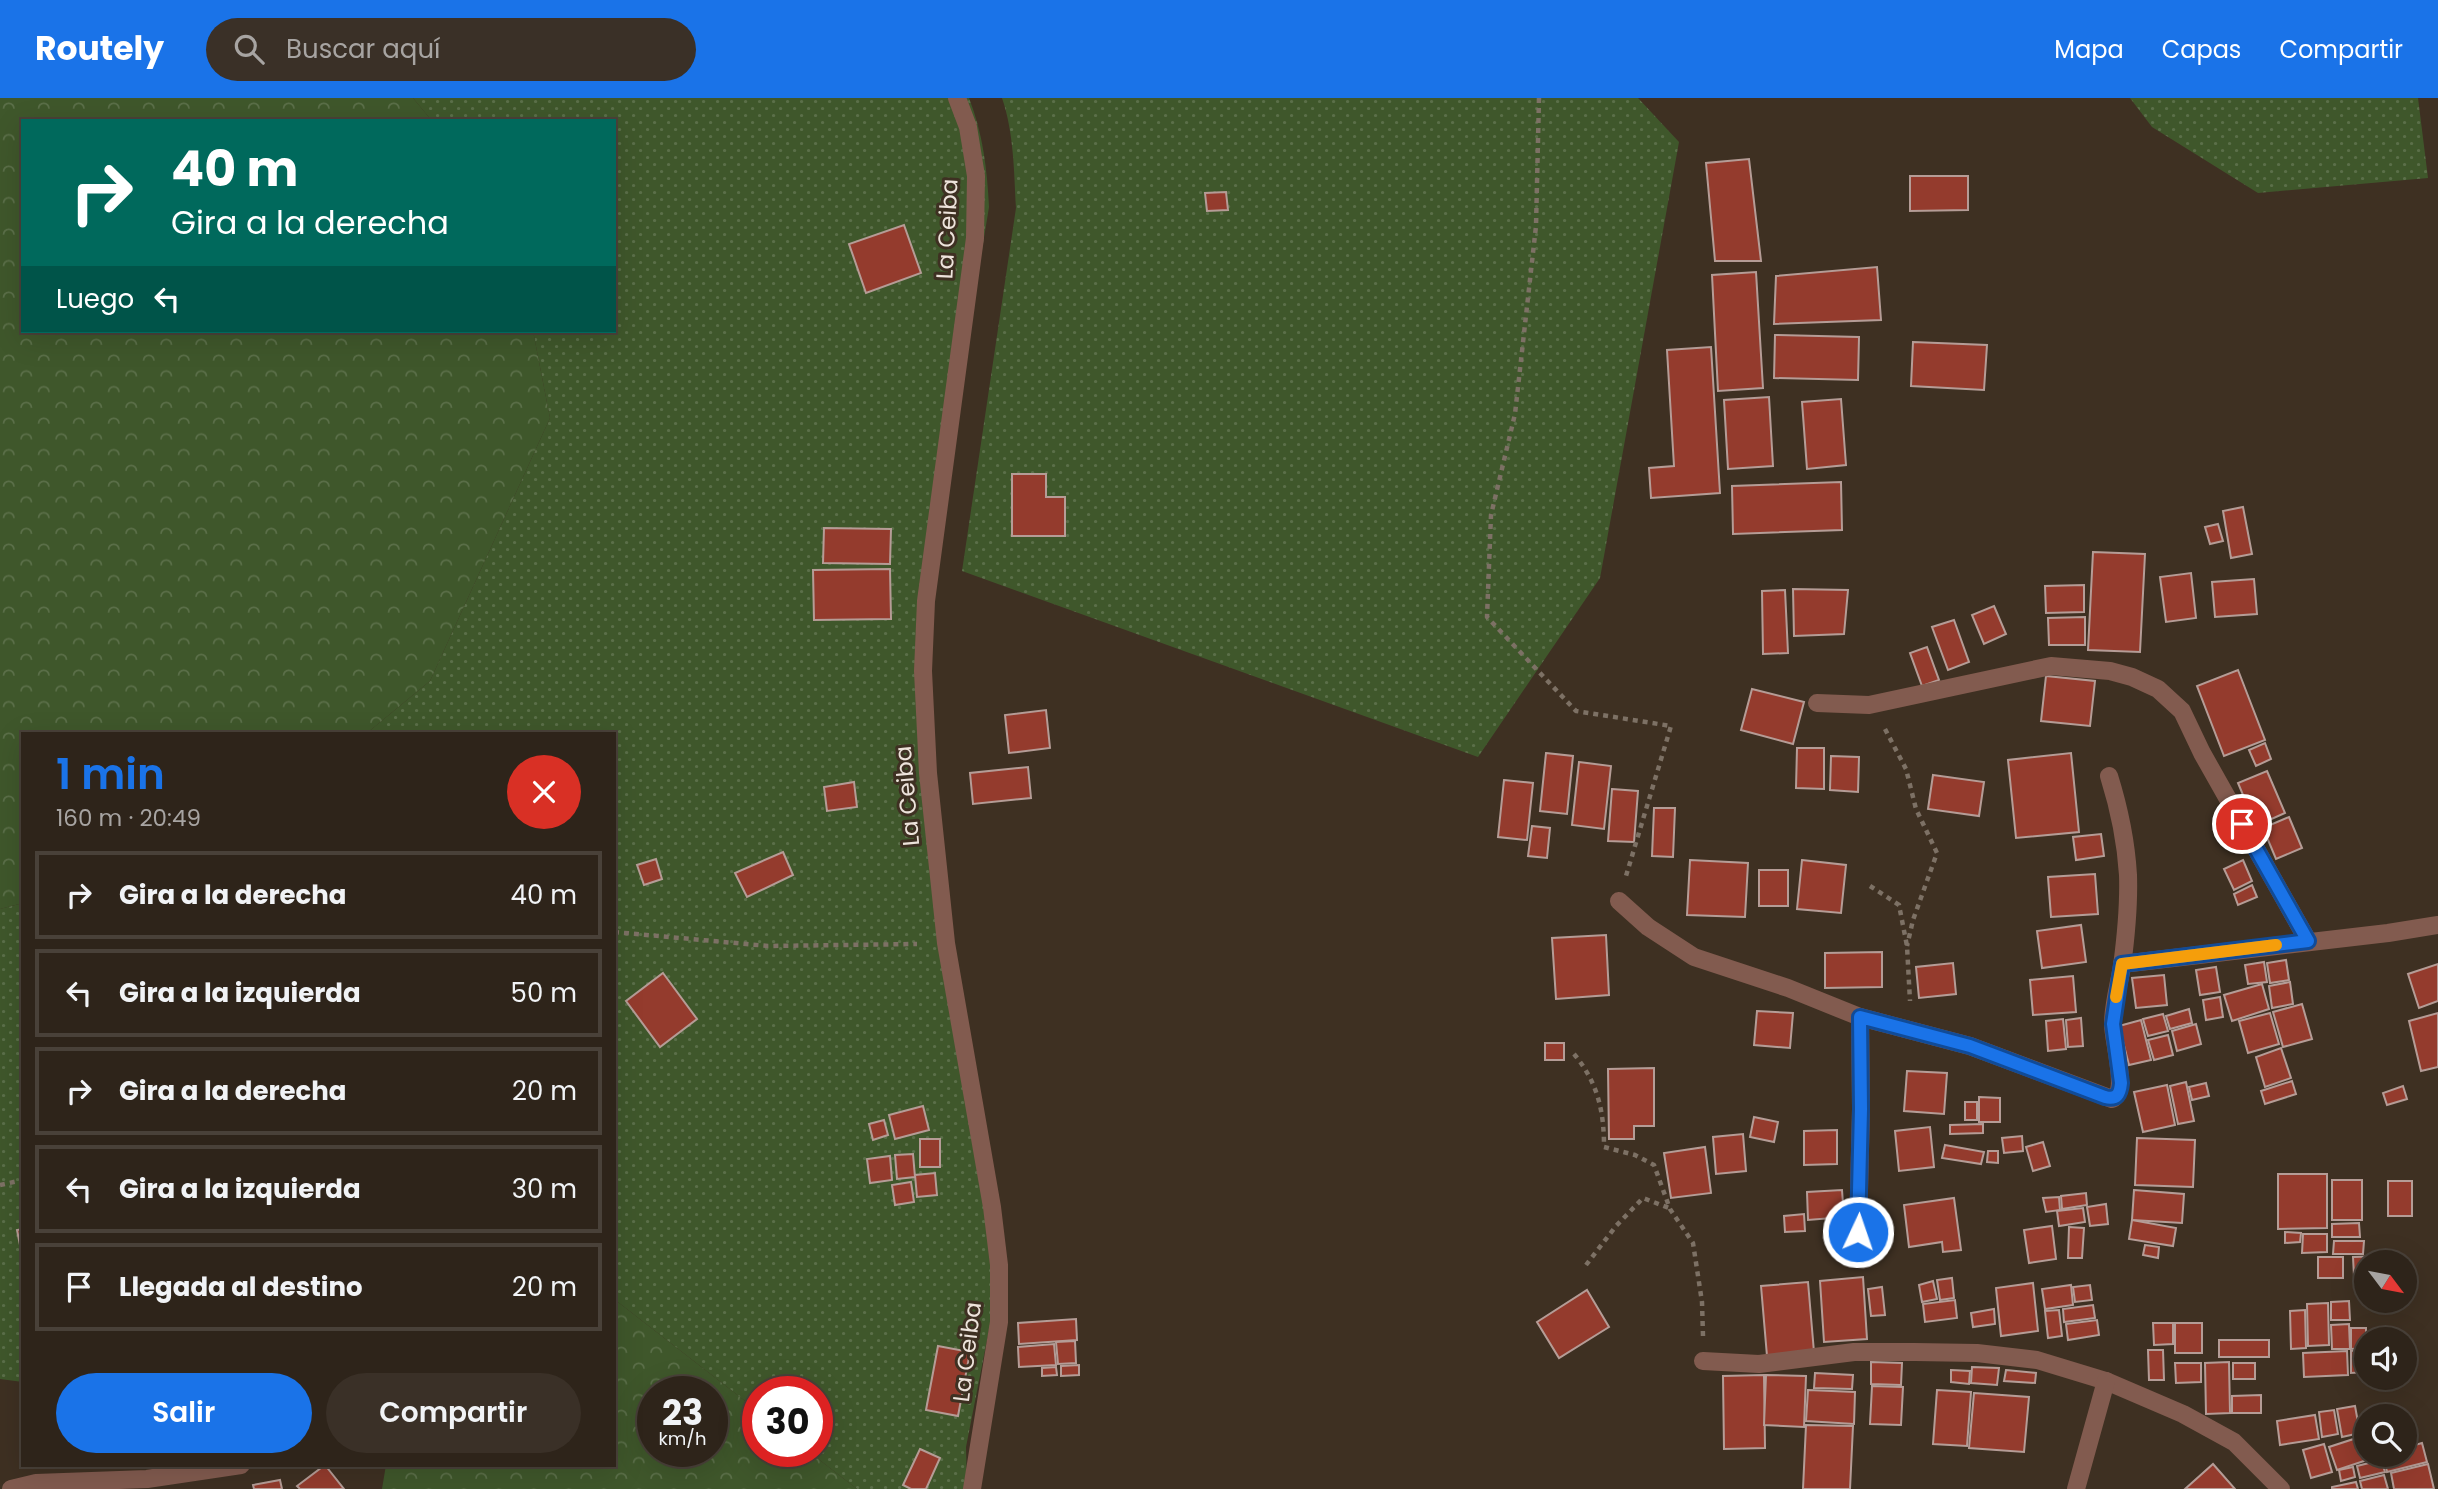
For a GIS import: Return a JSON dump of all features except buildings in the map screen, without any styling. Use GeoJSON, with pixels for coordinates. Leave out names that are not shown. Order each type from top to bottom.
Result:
{"type":"FeatureCollection","features":[{"type":"Feature","properties":{"kind":"street","name":"La Ceiba"},"geometry":{"type":"LineString","coordinates":[[957,98],[968,127],[976,176],[975,238],[926,601],[923,671],[928,773],[946,943],[992,1207],[999,1265],[999,1322],[972,1489]]}},
{"type":"Feature","properties":{"kind":"street"},"geometry":{"type":"LineString","coordinates":[[1817,703],[1869,705],[2051,666],[2110,671],[2132,677],[2158,689],[2182,711],[2202,752],[2308,941]]}},
{"type":"Feature","properties":{"kind":"street"},"geometry":{"type":"LineString","coordinates":[[1619,901],[1648,927],[1694,957],[1788,988],[1860,1017],[1970,1046],[2112,1099],[2120,1091],[2121,1083],[2113,1024],[2128,908],[2128,873],[2119,810],[2109,776]]}},
{"type":"Feature","properties":{"kind":"street"},"geometry":{"type":"LineString","coordinates":[[2122,964],[2438,925]]}},
{"type":"Feature","properties":{"kind":"street"},"geometry":{"type":"LineString","coordinates":[[1858,1232],[1860,1017]]}},
{"type":"Feature","properties":{"kind":"street"},"geometry":{"type":"LineString","coordinates":[[1703,1361],[1759,1364],[1854,1352],[1977,1353],[2037,1360],[2106,1381],[2183,1414],[2234,1442],[2281,1489]]}},
{"type":"Feature","properties":{"kind":"street"},"geometry":{"type":"LineString","coordinates":[[2076,1489],[2106,1381]]}},
{"type":"Feature","properties":{"kind":"street"},"geometry":{"type":"LineString","coordinates":[[11,1489],[36,1483],[147,1479],[228,1467]]}},
{"type":"Feature","properties":{"kind":"path"},"geometry":{"type":"LineString","coordinates":[[1539,98],[1536,226],[1515,414],[1491,514],[1487,617],[1576,711],[1671,726],[1619,901]]}},
{"type":"Feature","properties":{"kind":"path"},"geometry":{"type":"LineString","coordinates":[[1869,705],[1902,760],[1916,809],[1937,853],[1913,920],[1907,946]]}},
{"type":"Feature","properties":{"kind":"path"},"geometry":{"type":"LineString","coordinates":[[1870,886],[1899,905],[1907,946],[1913,1030]]}},
{"type":"Feature","properties":{"kind":"path"},"geometry":{"type":"LineString","coordinates":[[616,932],[768,946],[946,943]]}},
{"type":"Feature","properties":{"kind":"path"},"geometry":{"type":"LineString","coordinates":[[1574,1054],[1588,1071],[1601,1107],[1604,1118],[1604,1147],[1635,1154],[1654,1164],[1670,1209],[1693,1242],[1702,1302],[1703,1361]]}},
{"type":"Feature","properties":{"kind":"path"},"geometry":{"type":"LineString","coordinates":[[0,1185],[21,1180]]}},
{"type":"Feature","properties":{"kind":"path"},"geometry":{"type":"LineString","coordinates":[[1586,1265],[1615,1226],[1643,1198],[1670,1209]]}},
{"type":"Feature","properties":{"kind":"green space"},"geometry":{"type":"Polygon","coordinates":[[[0,98],[413,98],[430,119],[21,119],[21,333],[533,333],[550,418],[430,681],[368,732],[21,732],[21,904],[0,909],[0,98]]]}},
{"type":"Feature","properties":{"kind":"green space"},"geometry":{"type":"Polygon","coordinates":[[[413,98],[969,98],[978,125],[984,152],[989,207],[924,605],[917,677],[998,1284],[966,1447],[967,1489],[857,1489],[829,1467],[833,1467],[833,1376],[742,1376],[742,1399],[728,1388],[728,1376],[713,1376],[616,1301],[616,732],[368,732],[430,681],[550,418],[533,333],[616,333],[616,119],[430,119],[413,98]]]}},
{"type":"Feature","properties":{"kind":"green space"},"geometry":{"type":"Polygon","coordinates":[[[1002,98],[1638,98],[1679,142],[1600,578],[1478,757],[962,571],[1016,208],[1011,139],[1002,98]]]}},
{"type":"Feature","properties":{"kind":"green space"},"geometry":{"type":"Polygon","coordinates":[[[2130,98],[2418,98],[2428,178],[2258,193],[2152,127],[2130,98]]]}},
{"type":"Feature","properties":{"kind":"green space"},"geometry":{"type":"Polygon","coordinates":[[[21,904],[21,1382],[0,1379],[0,909],[21,904]]]}},
{"type":"Feature","properties":{"kind":"green space"},"geometry":{"type":"Polygon","coordinates":[[[616,1301],[713,1376],[637,1376],[637,1467],[728,1467],[728,1388],[742,1399],[742,1467],[829,1467],[857,1489],[382,1489],[386,1467],[616,1467],[616,1301]]]}},
{"type":"Feature","properties":{"kind":"slow traffic"},"geometry":{"type":"LineString","coordinates":[[2116,997],[2122,964],[2276,945]]}},
{"type":"Feature","properties":{"kind":"route"},"geometry":{"type":"LineString","coordinates":[[1858,1232],[1860,1017],[1939,1036],[2105,1097],[2116,1097],[2121,1083],[2115,1055],[2113,1024],[2122,964],[2308,941],[2242,824]]}}]}
